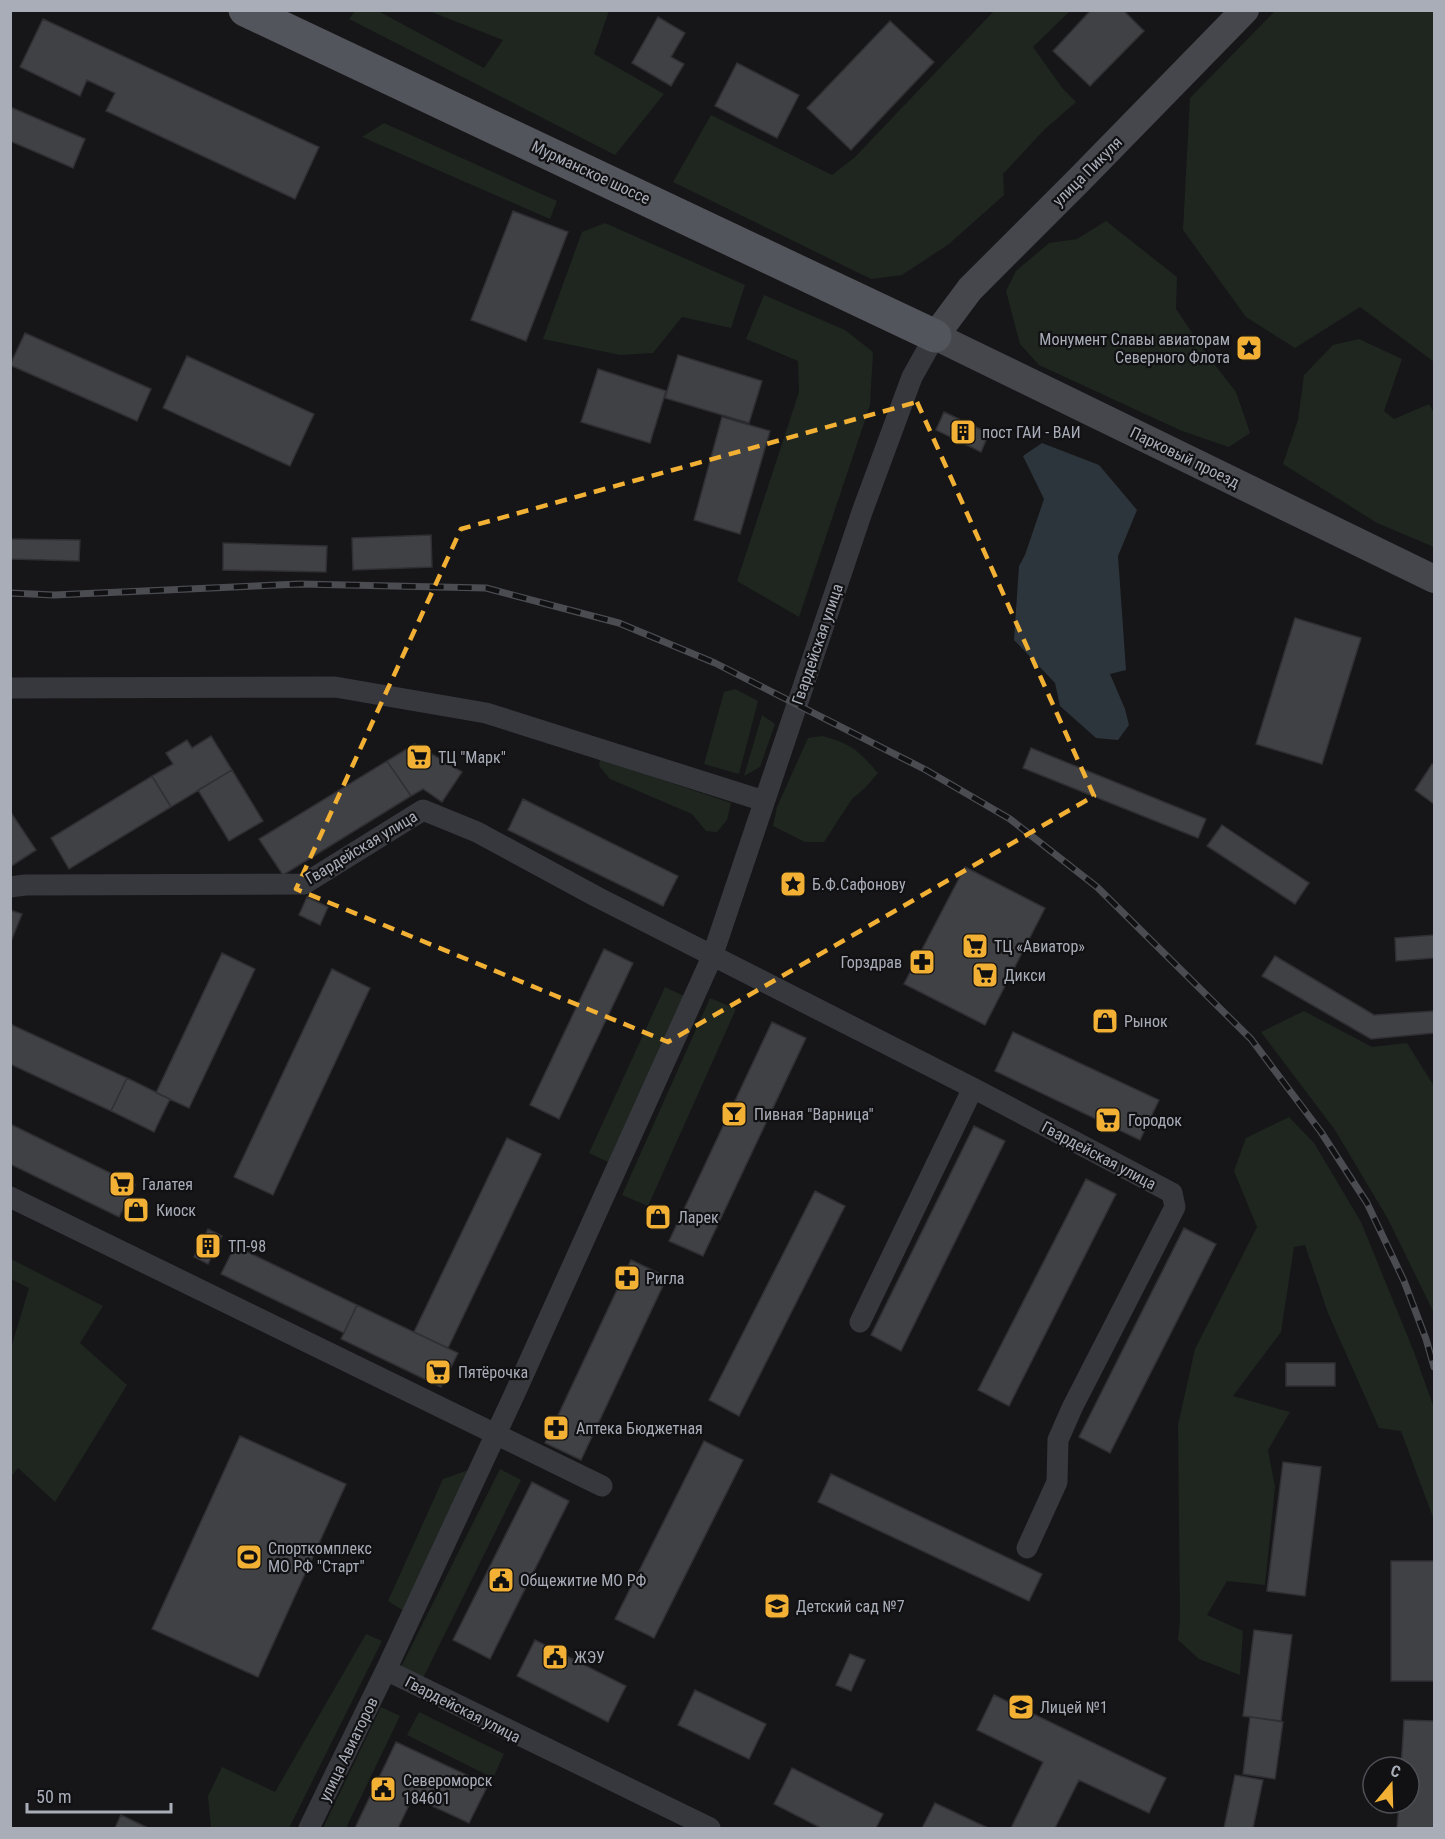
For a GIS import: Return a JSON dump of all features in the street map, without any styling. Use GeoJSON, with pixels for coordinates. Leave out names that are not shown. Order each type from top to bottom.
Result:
{"type":"FeatureCollection","features":[{"type":"Feature","properties":{"kind":"main road","name":"Мурманское шоссе"},"geometry":{"type":"LineString","coordinates":[[245,10],[935,336]]}},
{"type":"Feature","properties":{"kind":"main road","name":"улица Пикуля"},"geometry":{"type":"LineString","coordinates":[[935,336],[970,289],[1245,10]]}},
{"type":"Feature","properties":{"kind":"main road","name":"Парковый проезд"},"geometry":{"type":"LineString","coordinates":[[935,336],[1434,579]]}},
{"type":"Feature","properties":{"kind":"street","name":"Гвардейская улица"},"geometry":{"type":"LineString","coordinates":[[710,1828],[386,1670],[602,1206],[712,957],[862,512],[912,377],[935,336]]}},
{"type":"Feature","properties":{"kind":"street"},"geometry":{"type":"LineString","coordinates":[[10,687],[335,687],[486,713],[764,801]]}},
{"type":"Feature","properties":{"kind":"street","name":"Гвардейская улица"},"geometry":{"type":"LineString","coordinates":[[10,887],[304,884],[423,810],[477,832],[712,957],[973,1088],[1172,1193],[1175,1206],[1058,1440],[1058,1482],[1027,1548]]}},
{"type":"Feature","properties":{"kind":"street"},"geometry":{"type":"LineString","coordinates":[[860,1322],[973,1088]]}},
{"type":"Feature","properties":{"kind":"street"},"geometry":{"type":"LineString","coordinates":[[10,1197],[602,1486]]}},
{"type":"Feature","properties":{"kind":"street","name":"улица Авиаторов"},"geometry":{"type":"LineString","coordinates":[[309,1828],[386,1670]]}},
{"type":"Feature","properties":{"kind":"highlighted area"},"geometry":{"type":"Polygon","coordinates":[[[917,402],[1094,796],[668,1042],[296,889],[461,529],[917,402]]]}},
{"type":"Feature","properties":{"kind":"shaded area"},"geometry":{"type":"Polygon","coordinates":[[[355,11],[378,11],[484,68],[503,40],[429,11],[609,11],[594,54],[664,94],[615,155],[349,19],[355,11]]]}},
{"type":"Feature","properties":{"kind":"shaded area"},"geometry":{"type":"Polygon","coordinates":[[[994,11],[1070,11],[1033,47],[1063,89],[1076,102],[1044,130],[1003,174],[1004,195],[949,244],[902,275],[871,279],[673,182],[711,115],[832,175],[855,157],[994,11]]]}},
{"type":"Feature","properties":{"kind":"shaded area"},"geometry":{"type":"Polygon","coordinates":[[[1275,11],[1434,11],[1433,361],[1360,307],[1295,348],[1246,317],[1183,230],[1190,98],[1275,11]]]}},
{"type":"Feature","properties":{"kind":"shaded area"},"geometry":{"type":"Polygon","coordinates":[[[384,123],[557,201],[550,219],[362,137],[384,123]]]}},
{"type":"Feature","properties":{"kind":"shaded area"},"geometry":{"type":"Polygon","coordinates":[[[1106,221],[1177,277],[1176,309],[1236,392],[1250,433],[1229,447],[1182,431],[1039,365],[1020,344],[1006,291],[1016,271],[1049,243],[1077,239],[1106,221]]]}},
{"type":"Feature","properties":{"kind":"shaded area"},"geometry":{"type":"Polygon","coordinates":[[[605,223],[745,285],[731,328],[682,317],[653,353],[620,355],[543,339],[582,232],[605,223]]]}},
{"type":"Feature","properties":{"kind":"shaded area"},"geometry":{"type":"Polygon","coordinates":[[[764,295],[845,330],[873,352],[870,405],[799,617],[737,581],[799,392],[798,361],[746,339],[764,295]]]}},
{"type":"Feature","properties":{"kind":"shaded area"},"geometry":{"type":"Polygon","coordinates":[[[1359,339],[1402,359],[1384,411],[1394,419],[1429,404],[1434,413],[1434,547],[1377,523],[1283,464],[1298,420],[1304,375],[1333,345],[1359,339]]]}},
{"type":"Feature","properties":{"kind":"shaded area"},"geometry":{"type":"Polygon","coordinates":[[[1042,443],[1099,465],[1137,510],[1118,556],[1126,670],[1110,674],[1125,709],[1129,725],[1118,740],[1096,738],[1060,706],[1055,683],[1014,640],[1019,566],[1044,499],[1023,456],[1042,443]]]}},
{"type":"Feature","properties":{"kind":"shaded area"},"geometry":{"type":"Polygon","coordinates":[[[735,689],[758,701],[739,774],[704,764],[724,692],[735,689]]]}},
{"type":"Feature","properties":{"kind":"shaded area"},"geometry":{"type":"Polygon","coordinates":[[[762,715],[775,724],[760,767],[744,776],[762,715]]]}},
{"type":"Feature","properties":{"kind":"shaded area"},"geometry":{"type":"Polygon","coordinates":[[[822,736],[854,749],[878,773],[852,799],[824,842],[805,842],[773,826],[777,807],[808,738],[822,736]]]}},
{"type":"Feature","properties":{"kind":"shaded area"},"geometry":{"type":"Polygon","coordinates":[[[600,759],[731,803],[727,820],[717,832],[706,831],[692,814],[610,779],[599,766],[600,759]]]}},
{"type":"Feature","properties":{"kind":"shaded area"},"geometry":{"type":"Polygon","coordinates":[[[665,987],[684,996],[608,1162],[589,1153],[665,987]]]}},
{"type":"Feature","properties":{"kind":"shaded area"},"geometry":{"type":"Polygon","coordinates":[[[710,998],[736,1009],[648,1206],[622,1195],[710,998]]]}},
{"type":"Feature","properties":{"kind":"shaded area"},"geometry":{"type":"Polygon","coordinates":[[[1304,1011],[1372,1047],[1407,1043],[1434,1086],[1434,1313],[1388,1219],[1335,1130],[1261,1032],[1304,1011]]]}},
{"type":"Feature","properties":{"kind":"shaded area"},"geometry":{"type":"Polygon","coordinates":[[[1289,1117],[1314,1143],[1361,1222],[1414,1352],[1434,1408],[1434,1520],[1401,1431],[1379,1428],[1328,1313],[1305,1245],[1294,1247],[1281,1332],[1233,1396],[1290,1412],[1268,1450],[1275,1487],[1265,1585],[1227,1581],[1207,1615],[1243,1631],[1240,1675],[1199,1659],[1178,1640],[1180,1620],[1178,1425],[1195,1349],[1257,1227],[1234,1171],[1246,1138],[1289,1117]]]}},
{"type":"Feature","properties":{"kind":"shaded area"},"geometry":{"type":"Polygon","coordinates":[[[11,1259],[103,1306],[80,1343],[127,1385],[55,1502],[18,1468],[11,1477],[11,1348],[29,1288],[11,1279],[11,1259]]]}},
{"type":"Feature","properties":{"kind":"shaded area"},"geometry":{"type":"Polygon","coordinates":[[[471,1469],[404,1611],[388,1601],[443,1479],[471,1469]]]}},
{"type":"Feature","properties":{"kind":"shaded area"},"geometry":{"type":"Polygon","coordinates":[[[500,1469],[521,1480],[423,1678],[401,1667],[500,1469]]]}},
{"type":"Feature","properties":{"kind":"shaded area"},"geometry":{"type":"Polygon","coordinates":[[[366,1634],[382,1641],[289,1828],[211,1828],[208,1796],[222,1767],[275,1792],[366,1634]]]}},
{"type":"Feature","properties":{"kind":"shaded area"},"geometry":{"type":"Polygon","coordinates":[[[381,1707],[400,1716],[346,1828],[323,1828],[381,1707]]]}},
{"type":"Feature","properties":{"kind":"shaded area"},"geometry":{"type":"Polygon","coordinates":[[[419,1712],[504,1754],[493,1778],[407,1735],[419,1712]]]}},
{"type":"Feature","properties":{"kind":"building"},"geometry":{"type":"Polygon","coordinates":[[[1091,10],[1123,10],[1144,31],[1090,86],[1053,51],[1091,10]]]}},
{"type":"Feature","properties":{"kind":"building"},"geometry":{"type":"Polygon","coordinates":[[[658,17],[685,33],[671,57],[684,64],[671,86],[632,63],[658,17]]]}},
{"type":"Feature","properties":{"kind":"building"},"geometry":{"type":"Polygon","coordinates":[[[43,19],[319,147],[295,199],[106,111],[115,93],[87,80],[80,96],[20,67],[43,19]]]}},
{"type":"Feature","properties":{"kind":"building"},"geometry":{"type":"Polygon","coordinates":[[[890,21],[934,62],[851,150],[807,108],[890,21]]]}},
{"type":"Feature","properties":{"kind":"building"},"geometry":{"type":"Polygon","coordinates":[[[737,63],[799,95],[777,138],[715,106],[737,63]]]}},
{"type":"Feature","properties":{"kind":"building"},"geometry":{"type":"Polygon","coordinates":[[[10,107],[85,139],[73,168],[10,141],[10,107]]]}},
{"type":"Feature","properties":{"kind":"building"},"geometry":{"type":"Polygon","coordinates":[[[513,211],[568,232],[526,341],[471,320],[513,211]]]}},
{"type":"Feature","properties":{"kind":"building"},"geometry":{"type":"Polygon","coordinates":[[[25,333],[151,389],[137,421],[10,365],[25,333]]]}},
{"type":"Feature","properties":{"kind":"building"},"geometry":{"type":"Polygon","coordinates":[[[678,355],[762,381],[749,423],[665,398],[678,355]]]}},
{"type":"Feature","properties":{"kind":"building"},"geometry":{"type":"Polygon","coordinates":[[[187,356],[314,414],[290,466],[163,408],[187,356]]]}},
{"type":"Feature","properties":{"kind":"building"},"geometry":{"type":"Polygon","coordinates":[[[598,369],[666,391],[650,443],[581,422],[598,369]]]}},
{"type":"Feature","properties":{"kind":"building","name":"пост ГАИ - ВАИ"},"geometry":{"type":"Polygon","coordinates":[[[944,412],[989,433],[981,452],[936,430],[944,412]]]}},
{"type":"Feature","properties":{"kind":"building"},"geometry":{"type":"Polygon","coordinates":[[[722,417],[770,431],[740,534],[694,520],[722,417]]]}},
{"type":"Feature","properties":{"kind":"building"},"geometry":{"type":"Polygon","coordinates":[[[431,535],[432,567],[353,570],[352,538],[431,535]]]}},
{"type":"Feature","properties":{"kind":"building"},"geometry":{"type":"Polygon","coordinates":[[[10,539],[80,540],[79,561],[10,559],[10,539]]]}},
{"type":"Feature","properties":{"kind":"building"},"geometry":{"type":"Polygon","coordinates":[[[223,543],[327,546],[326,572],[223,570],[223,543]]]}},
{"type":"Feature","properties":{"kind":"building"},"geometry":{"type":"Polygon","coordinates":[[[1295,618],[1361,638],[1322,764],[1256,744],[1295,618]]]}},
{"type":"Feature","properties":{"kind":"building"},"geometry":{"type":"Polygon","coordinates":[[[211,736],[232,770],[171,807],[152,776],[173,764],[166,753],[187,740],[192,748],[211,736]]]}},
{"type":"Feature","properties":{"kind":"building"},"geometry":{"type":"Polygon","coordinates":[[[415,744],[462,772],[442,802],[423,789],[411,796],[387,761],[415,744]]]}},
{"type":"Feature","properties":{"kind":"building"},"geometry":{"type":"Polygon","coordinates":[[[1031,748],[1206,819],[1198,838],[1023,768],[1031,748]]]}},
{"type":"Feature","properties":{"kind":"building"},"geometry":{"type":"Polygon","coordinates":[[[387,761],[411,796],[283,875],[259,839],[387,761]]]}},
{"type":"Feature","properties":{"kind":"building"},"geometry":{"type":"Polygon","coordinates":[[[1432,764],[1434,765],[1434,804],[1415,790],[1432,764]]]}},
{"type":"Feature","properties":{"kind":"building"},"geometry":{"type":"Polygon","coordinates":[[[232,770],[263,821],[229,841],[198,790],[232,770]]]}},
{"type":"Feature","properties":{"kind":"building"},"geometry":{"type":"Polygon","coordinates":[[[152,776],[171,807],[69,869],[51,838],[152,776]]]}},
{"type":"Feature","properties":{"kind":"building"},"geometry":{"type":"Polygon","coordinates":[[[523,799],[678,876],[663,906],[508,830],[523,799]]]}},
{"type":"Feature","properties":{"kind":"building"},"geometry":{"type":"Polygon","coordinates":[[[10,811],[36,850],[10,867],[10,811]]]}},
{"type":"Feature","properties":{"kind":"building"},"geometry":{"type":"Polygon","coordinates":[[[1222,825],[1309,883],[1295,904],[1207,846],[1222,825]]]}},
{"type":"Feature","properties":{"kind":"building","name":"ТЦ «Авиатор»"},"geometry":{"type":"Polygon","coordinates":[[[965,867],[1045,908],[985,1025],[904,984],[965,867]]]}},
{"type":"Feature","properties":{"kind":"building"},"geometry":{"type":"Polygon","coordinates":[[[307,897],[328,907],[320,925],[299,915],[307,897]]]}},
{"type":"Feature","properties":{"kind":"building"},"geometry":{"type":"Polygon","coordinates":[[[10,910],[22,914],[10,944],[10,910]]]}},
{"type":"Feature","properties":{"kind":"building"},"geometry":{"type":"Polygon","coordinates":[[[1434,935],[1434,958],[1396,961],[1395,938],[1434,935]]]}},
{"type":"Feature","properties":{"kind":"building"},"geometry":{"type":"Polygon","coordinates":[[[604,949],[633,963],[559,1119],[530,1105],[604,949]]]}},
{"type":"Feature","properties":{"kind":"building"},"geometry":{"type":"Polygon","coordinates":[[[222,953],[255,969],[189,1108],[156,1093],[222,953]]]}},
{"type":"Feature","properties":{"kind":"building"},"geometry":{"type":"Polygon","coordinates":[[[1275,956],[1374,1015],[1434,1011],[1434,1033],[1371,1039],[1262,976],[1275,956]]]}},
{"type":"Feature","properties":{"kind":"building"},"geometry":{"type":"Polygon","coordinates":[[[332,969],[370,988],[273,1195],[234,1177],[332,969]]]}},
{"type":"Feature","properties":{"kind":"building"},"geometry":{"type":"Polygon","coordinates":[[[772,1022],[806,1038],[703,1256],[669,1241],[772,1022]]]}},
{"type":"Feature","properties":{"kind":"building"},"geometry":{"type":"Polygon","coordinates":[[[10,1024],[127,1078],[111,1111],[10,1064],[10,1024]]]}},
{"type":"Feature","properties":{"kind":"building"},"geometry":{"type":"Polygon","coordinates":[[[1013,1032],[1159,1100],[1140,1140],[995,1071],[1013,1032]]]}},
{"type":"Feature","properties":{"kind":"building"},"geometry":{"type":"Polygon","coordinates":[[[127,1078],[170,1099],[154,1132],[111,1111],[127,1078]]]}},
{"type":"Feature","properties":{"kind":"building"},"geometry":{"type":"Polygon","coordinates":[[[10,1124],[135,1185],[119,1217],[10,1164],[10,1124]]]}},
{"type":"Feature","properties":{"kind":"building"},"geometry":{"type":"Polygon","coordinates":[[[974,1126],[1005,1141],[901,1351],[871,1335],[974,1126]]]}},
{"type":"Feature","properties":{"kind":"building"},"geometry":{"type":"Polygon","coordinates":[[[507,1138],[541,1154],[448,1348],[414,1332],[507,1138]]]}},
{"type":"Feature","properties":{"kind":"building"},"geometry":{"type":"Polygon","coordinates":[[[1086,1179],[1116,1194],[1009,1406],[978,1390],[1086,1179]]]}},
{"type":"Feature","properties":{"kind":"building"},"geometry":{"type":"Polygon","coordinates":[[[815,1191],[845,1206],[739,1416],[709,1400],[815,1191]]]}},
{"type":"Feature","properties":{"kind":"building"},"geometry":{"type":"Polygon","coordinates":[[[1184,1228],[1216,1244],[1110,1453],[1079,1437],[1184,1228]]]}},
{"type":"Feature","properties":{"kind":"building","name":"ТП-98"},"geometry":{"type":"Polygon","coordinates":[[[208,1229],[222,1236],[208,1264],[194,1257],[208,1229]]]}},
{"type":"Feature","properties":{"kind":"building"},"geometry":{"type":"Polygon","coordinates":[[[235,1246],[357,1305],[344,1333],[221,1274],[235,1246]]]}},
{"type":"Feature","properties":{"kind":"building"},"geometry":{"type":"Polygon","coordinates":[[[631,1260],[667,1277],[581,1460],[545,1443],[631,1260]]]}},
{"type":"Feature","properties":{"kind":"building"},"geometry":{"type":"Polygon","coordinates":[[[357,1305],[458,1353],[441,1387],[341,1339],[357,1305]]]}},
{"type":"Feature","properties":{"kind":"building"},"geometry":{"type":"Polygon","coordinates":[[[1286,1363],[1335,1363],[1335,1386],[1286,1386],[1286,1363]]]}},
{"type":"Feature","properties":{"kind":"building","name":"Спорткомплекс МО РФ \"Старт\""},"geometry":{"type":"Polygon","coordinates":[[[240,1436],[346,1484],[258,1677],[152,1629],[240,1436]]]}},
{"type":"Feature","properties":{"kind":"building"},"geometry":{"type":"Polygon","coordinates":[[[704,1441],[743,1460],[654,1638],[615,1619],[704,1441]]]}},
{"type":"Feature","properties":{"kind":"building"},"geometry":{"type":"Polygon","coordinates":[[[1283,1462],[1321,1467],[1305,1596],[1267,1591],[1283,1462]]]}},
{"type":"Feature","properties":{"kind":"building"},"geometry":{"type":"Polygon","coordinates":[[[831,1474],[1042,1574],[1029,1601],[818,1502],[831,1474]]]}},
{"type":"Feature","properties":{"kind":"building"},"geometry":{"type":"Polygon","coordinates":[[[532,1482],[569,1501],[490,1659],[453,1640],[532,1482]]]}},
{"type":"Feature","properties":{"kind":"building"},"geometry":{"type":"Polygon","coordinates":[[[1391,1561],[1434,1561],[1434,1681],[1391,1681],[1391,1561]]]}},
{"type":"Feature","properties":{"kind":"building"},"geometry":{"type":"Polygon","coordinates":[[[1254,1630],[1292,1635],[1281,1721],[1243,1716],[1254,1630]]]}},
{"type":"Feature","properties":{"kind":"building"},"geometry":{"type":"Polygon","coordinates":[[[535,1640],[626,1686],[608,1722],[517,1676],[535,1640]]]}},
{"type":"Feature","properties":{"kind":"building"},"geometry":{"type":"Polygon","coordinates":[[[850,1654],[865,1660],[851,1691],[836,1685],[850,1654]]]}},
{"type":"Feature","properties":{"kind":"building"},"geometry":{"type":"Polygon","coordinates":[[[695,1690],[766,1724],[749,1759],[678,1725],[695,1690]]]}},
{"type":"Feature","properties":{"kind":"building"},"geometry":{"type":"Polygon","coordinates":[[[994,1695],[1166,1778],[1149,1813],[1079,1780],[1055,1828],[1011,1828],[1043,1762],[977,1730],[994,1695]]]}},
{"type":"Feature","properties":{"kind":"building"},"geometry":{"type":"Polygon","coordinates":[[[1250,1717],[1283,1722],[1275,1779],[1243,1774],[1250,1717]]]}},
{"type":"Feature","properties":{"kind":"building"},"geometry":{"type":"Polygon","coordinates":[[[1404,1720],[1434,1721],[1434,1828],[1397,1828],[1398,1815],[1421,1815],[1421,1755],[1402,1755],[1404,1720]]]}},
{"type":"Feature","properties":{"kind":"building"},"geometry":{"type":"Polygon","coordinates":[[[396,1742],[488,1785],[469,1823],[413,1797],[398,1828],[355,1828],[396,1742]]]}},
{"type":"Feature","properties":{"kind":"building"},"geometry":{"type":"Polygon","coordinates":[[[792,1768],[883,1814],[876,1828],[821,1828],[774,1804],[792,1768]]]}},
{"type":"Feature","properties":{"kind":"building"},"geometry":{"type":"Polygon","coordinates":[[[1235,1775],[1263,1780],[1253,1828],[1224,1828],[1235,1775]]]}},
{"type":"Feature","properties":{"kind":"building"},"geometry":{"type":"Polygon","coordinates":[[[935,1803],[988,1828],[922,1828],[935,1803]]]}},
{"type":"Feature","properties":{"kind":"building"},"geometry":{"type":"Polygon","coordinates":[[[121,1815],[148,1828],[115,1828],[121,1815]]]}},
{"type":"Feature","properties":{"kind":"railway"},"geometry":{"type":"LineString","coordinates":[[10,593],[54,595],[300,584],[486,588],[619,623],[715,663],[926,770],[1010,819],[1097,887],[1251,1039],[1321,1132],[1367,1203],[1404,1281],[1434,1367]]}},
{"type":"Feature","properties":{"kind":"place","name":"Монумент Славы авиаторам Северного Флота"},"geometry":{"type":"Point","coordinates":[1249,348]}},
{"type":"Feature","properties":{"kind":"place","name":"пост ГАИ - ВАИ"},"geometry":{"type":"Point","coordinates":[963,432]}},
{"type":"Feature","properties":{"kind":"place","name":"ТЦ \"Марк\""},"geometry":{"type":"Point","coordinates":[419,757]}},
{"type":"Feature","properties":{"kind":"place","name":"Б.Ф.Сафонову"},"geometry":{"type":"Point","coordinates":[793,884]}},
{"type":"Feature","properties":{"kind":"place","name":"ТЦ «Авиатор»"},"geometry":{"type":"Point","coordinates":[975,946]}},
{"type":"Feature","properties":{"kind":"place","name":"Горздрав"},"geometry":{"type":"Point","coordinates":[922,962]}},
{"type":"Feature","properties":{"kind":"place","name":"Дикси"},"geometry":{"type":"Point","coordinates":[985,975]}},
{"type":"Feature","properties":{"kind":"place","name":"Рынок"},"geometry":{"type":"Point","coordinates":[1105,1021]}},
{"type":"Feature","properties":{"kind":"place","name":"Пивная \"Варница\""},"geometry":{"type":"Point","coordinates":[734,1114]}},
{"type":"Feature","properties":{"kind":"place","name":"Городок"},"geometry":{"type":"Point","coordinates":[1108,1120]}},
{"type":"Feature","properties":{"kind":"place","name":"Галатея"},"geometry":{"type":"Point","coordinates":[122,1184]}},
{"type":"Feature","properties":{"kind":"place","name":"Киоск"},"geometry":{"type":"Point","coordinates":[136,1210]}},
{"type":"Feature","properties":{"kind":"place","name":"Ларек"},"geometry":{"type":"Point","coordinates":[658,1217]}},
{"type":"Feature","properties":{"kind":"place","name":"ТП-98"},"geometry":{"type":"Point","coordinates":[208,1246]}},
{"type":"Feature","properties":{"kind":"place","name":"Ригла"},"geometry":{"type":"Point","coordinates":[627,1278]}},
{"type":"Feature","properties":{"kind":"place","name":"Пятёрочка"},"geometry":{"type":"Point","coordinates":[438,1372]}},
{"type":"Feature","properties":{"kind":"place","name":"Аптека Бюджетная"},"geometry":{"type":"Point","coordinates":[556,1428]}},
{"type":"Feature","properties":{"kind":"place","name":"Спорткомплекс МО РФ \"Старт\""},"geometry":{"type":"Point","coordinates":[249,1557]}},
{"type":"Feature","properties":{"kind":"place","name":"Общежитие МО РФ"},"geometry":{"type":"Point","coordinates":[501,1580]}},
{"type":"Feature","properties":{"kind":"place","name":"Детский сад №7"},"geometry":{"type":"Point","coordinates":[777,1606]}},
{"type":"Feature","properties":{"kind":"place","name":"ЖЭУ"},"geometry":{"type":"Point","coordinates":[555,1657]}},
{"type":"Feature","properties":{"kind":"place","name":"Лицей №1"},"geometry":{"type":"Point","coordinates":[1021,1707]}},
{"type":"Feature","properties":{"kind":"place","name":"Североморск 184601"},"geometry":{"type":"Point","coordinates":[383,1789]}}]}
